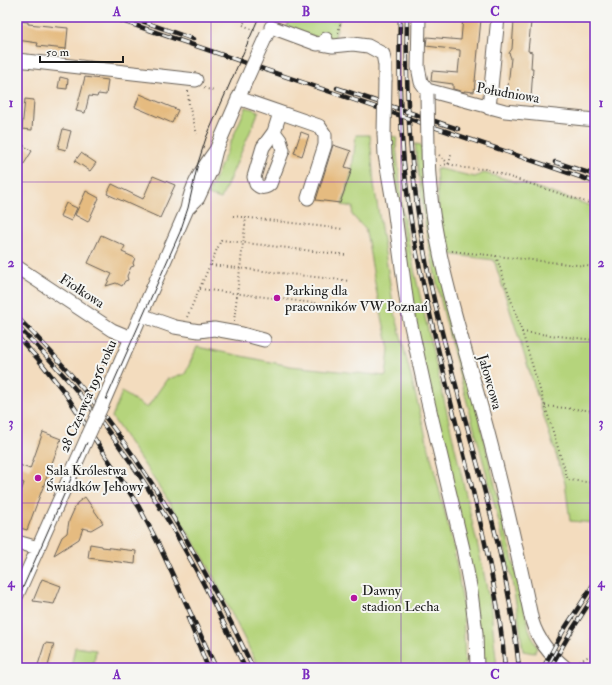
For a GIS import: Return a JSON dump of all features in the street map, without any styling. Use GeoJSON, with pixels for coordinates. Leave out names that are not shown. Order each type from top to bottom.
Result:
{"type":"FeatureCollection","features":[{"type":"Feature","properties":{"kind":"street","name":"Jałowcowa"},"geometry":{"type":"LineString","coordinates":[[419,17],[418,67],[425,89],[428,167],[439,250],[446,284],[506,501],[535,630],[545,648],[570,666]]}},
{"type":"Feature","properties":{"kind":"street"},"geometry":{"type":"LineString","coordinates":[[489,108],[498,17]]}},
{"type":"Feature","properties":{"kind":"street"},"geometry":{"type":"LineString","coordinates":[[271,26],[317,44],[324,42],[333,46],[353,44],[368,46],[383,54],[385,65],[385,155],[394,208],[408,312],[463,548],[471,592],[476,633],[477,668]]}},
{"type":"Feature","properties":{"kind":"street","name":"28 Czerwca 1956 roku"},"geometry":{"type":"LineString","coordinates":[[17,595],[102,405],[187,209],[189,195],[203,167],[216,150],[271,26]]}},
{"type":"Feature","properties":{"kind":"street"},"geometry":{"type":"LineString","coordinates":[[17,60],[191,80]]}},
{"type":"Feature","properties":{"kind":"street","name":"Południowa"},"geometry":{"type":"LineString","coordinates":[[425,89],[489,108],[513,112],[595,120]]}},
{"type":"Feature","properties":{"kind":"street"},"geometry":{"type":"LineString","coordinates":[[241,93],[280,113],[319,126],[325,135],[326,145],[308,198]]}},
{"type":"Feature","properties":{"kind":"street"},"geometry":{"type":"LineString","coordinates":[[274,132],[280,113]]}},
{"type":"Feature","properties":{"kind":"street","name":"Fiołkowa"},"geometry":{"type":"LineString","coordinates":[[17,267],[112,330],[131,338]]}},
{"type":"Feature","properties":{"kind":"street"},"geometry":{"type":"LineString","coordinates":[[141,315],[166,325],[199,331],[206,334],[234,339],[264,340],[214,329],[199,331]]}},
{"type":"Feature","properties":{"kind":"street"},"geometry":{"type":"LineString","coordinates":[[17,542],[38,548]]}},
{"type":"Feature","properties":{"kind":"path"},"geometry":{"type":"LineString","coordinates":[[244,23],[247,17]]}},
{"type":"Feature","properties":{"kind":"path"},"geometry":{"type":"LineString","coordinates":[[191,80],[189,105],[197,134]]}},
{"type":"Feature","properties":{"kind":"path"},"geometry":{"type":"LineString","coordinates":[[210,89],[214,91]]}},
{"type":"Feature","properties":{"kind":"path"},"geometry":{"type":"LineString","coordinates":[[449,164],[450,155]]}},
{"type":"Feature","properties":{"kind":"path"},"geometry":{"type":"LineString","coordinates":[[428,167],[449,164],[464,168],[485,168],[595,205]]}},
{"type":"Feature","properties":{"kind":"path"},"geometry":{"type":"LineString","coordinates":[[233,216],[343,229]]}},
{"type":"Feature","properties":{"kind":"path"},"geometry":{"type":"LineString","coordinates":[[233,332],[246,217]]}},
{"type":"Feature","properties":{"kind":"path"},"geometry":{"type":"LineString","coordinates":[[184,320],[200,290],[221,240],[346,255]]}},
{"type":"Feature","properties":{"kind":"path"},"geometry":{"type":"LineString","coordinates":[[439,250],[595,267]]}},
{"type":"Feature","properties":{"kind":"path"},"geometry":{"type":"LineString","coordinates":[[496,256],[522,332],[568,480],[595,483]]}},
{"type":"Feature","properties":{"kind":"path"},"geometry":{"type":"LineString","coordinates":[[211,265],[350,281]]}},
{"type":"Feature","properties":{"kind":"path"},"geometry":{"type":"LineString","coordinates":[[200,290],[355,308]]}},
{"type":"Feature","properties":{"kind":"path"},"geometry":{"type":"LineString","coordinates":[[522,332],[595,340]]}},
{"type":"Feature","properties":{"kind":"path"},"geometry":{"type":"LineString","coordinates":[[90,390],[110,353]]}},
{"type":"Feature","properties":{"kind":"path"},"geometry":{"type":"LineString","coordinates":[[545,406],[595,411]]}},
{"type":"Feature","properties":{"kind":"path"},"geometry":{"type":"LineString","coordinates":[[570,666],[595,654]]}},
{"type":"Feature","properties":{"kind":"green space"},"geometry":{"type":"Polygon","coordinates":[[[291,17],[340,17],[334,40],[321,36],[319,38],[286,28],[291,17]]]}},
{"type":"Feature","properties":{"kind":"green space"},"geometry":{"type":"Polygon","coordinates":[[[246,107],[259,111],[221,199],[208,195],[246,107]]]}},
{"type":"Feature","properties":{"kind":"green space"},"geometry":{"type":"Polygon","coordinates":[[[356,135],[370,135],[374,184],[394,309],[454,549],[463,604],[465,668],[259,668],[205,560],[164,494],[112,417],[122,392],[147,408],[167,379],[185,374],[197,347],[290,366],[386,376],[389,349],[365,229],[352,215],[353,207],[342,205],[352,171],[356,135]]]}},
{"type":"Feature","properties":{"kind":"green space"},"geometry":{"type":"Polygon","coordinates":[[[389,136],[397,137],[396,145],[403,214],[415,274],[483,569],[491,610],[497,668],[481,668],[420,355],[389,136]]]}},
{"type":"Feature","properties":{"kind":"green space"},"geometry":{"type":"Polygon","coordinates":[[[415,144],[421,145],[423,152],[422,159],[472,388],[529,629],[537,648],[534,653],[523,651],[507,557],[436,279],[421,195],[415,144]]]}},
{"type":"Feature","properties":{"kind":"green space"},"geometry":{"type":"Polygon","coordinates":[[[436,168],[475,177],[484,173],[528,185],[595,207],[595,523],[570,521],[565,483],[494,260],[448,254],[449,247],[443,244],[439,218],[436,168]]]}},
{"type":"Feature","properties":{"kind":"green space"},"geometry":{"type":"Polygon","coordinates":[[[75,647],[96,650],[93,668],[71,668],[75,647]]]}},
{"type":"Feature","properties":{"kind":"building"},"geometry":{"type":"Polygon","coordinates":[[[463,17],[481,19],[474,92],[464,92],[453,89],[453,84],[431,81],[432,71],[458,73],[460,50],[426,46],[427,37],[461,40],[463,17]]]}},
{"type":"Feature","properties":{"kind":"building"},"geometry":{"type":"Polygon","coordinates":[[[17,21],[28,22],[28,24],[68,28],[66,49],[37,46],[38,43],[17,40],[17,21]]]}},
{"type":"Feature","properties":{"kind":"building"},"geometry":{"type":"Polygon","coordinates":[[[514,21],[531,22],[528,51],[532,52],[531,68],[533,68],[531,98],[507,96],[511,58],[509,53],[512,49],[514,21]]]}},
{"type":"Feature","properties":{"kind":"building"},"geometry":{"type":"Polygon","coordinates":[[[60,77],[68,79],[67,89],[58,88],[60,77]]]}},
{"type":"Feature","properties":{"kind":"building"},"geometry":{"type":"Polygon","coordinates":[[[85,77],[108,80],[106,95],[98,94],[97,97],[89,96],[85,113],[76,111],[85,77]]]}},
{"type":"Feature","properties":{"kind":"building"},"geometry":{"type":"Polygon","coordinates":[[[140,94],[178,110],[172,123],[135,107],[140,94]]]}},
{"type":"Feature","properties":{"kind":"building"},"geometry":{"type":"Polygon","coordinates":[[[25,99],[34,100],[32,130],[22,129],[25,99]]]}},
{"type":"Feature","properties":{"kind":"building"},"geometry":{"type":"Polygon","coordinates":[[[63,129],[71,131],[66,150],[58,148],[63,129]]]}},
{"type":"Feature","properties":{"kind":"building"},"geometry":{"type":"Polygon","coordinates":[[[301,132],[309,135],[302,156],[294,153],[301,132]]]}},
{"type":"Feature","properties":{"kind":"building"},"geometry":{"type":"Polygon","coordinates":[[[17,141],[32,151],[17,175],[17,141]]]}},
{"type":"Feature","properties":{"kind":"building"},"geometry":{"type":"Polygon","coordinates":[[[333,145],[351,151],[345,167],[352,169],[340,203],[316,200],[333,145]]]}},
{"type":"Feature","properties":{"kind":"building"},"geometry":{"type":"Polygon","coordinates":[[[81,153],[96,163],[90,171],[75,161],[81,153]]]}},
{"type":"Feature","properties":{"kind":"building"},"geometry":{"type":"Polygon","coordinates":[[[153,176],[175,185],[160,218],[107,194],[112,184],[143,199],[153,176]]]}},
{"type":"Feature","properties":{"kind":"building"},"geometry":{"type":"Polygon","coordinates":[[[86,191],[99,198],[88,222],[75,215],[86,191]]]}},
{"type":"Feature","properties":{"kind":"building"},"geometry":{"type":"Polygon","coordinates":[[[66,203],[77,208],[71,221],[60,216],[66,203]]]}},
{"type":"Feature","properties":{"kind":"building"},"geometry":{"type":"Polygon","coordinates":[[[101,235],[125,246],[122,252],[135,258],[133,263],[134,266],[131,267],[127,276],[128,280],[125,281],[122,286],[116,283],[106,286],[112,274],[88,263],[101,235]]]}},
{"type":"Feature","properties":{"kind":"building"},"geometry":{"type":"Polygon","coordinates":[[[43,432],[61,439],[27,530],[17,527],[17,503],[24,483],[17,480],[17,464],[30,469],[43,432]]]}},
{"type":"Feature","properties":{"kind":"building"},"geometry":{"type":"Polygon","coordinates":[[[85,497],[103,523],[91,530],[83,528],[79,539],[54,555],[62,537],[67,533],[69,521],[77,503],[85,497]]]}},
{"type":"Feature","properties":{"kind":"building"},"geometry":{"type":"Polygon","coordinates":[[[90,544],[136,551],[135,564],[88,558],[90,544]]]}},
{"type":"Feature","properties":{"kind":"building"},"geometry":{"type":"Polygon","coordinates":[[[42,579],[61,586],[54,604],[33,601],[42,579]]]}},
{"type":"Feature","properties":{"kind":"building"},"geometry":{"type":"Polygon","coordinates":[[[45,643],[54,644],[48,666],[45,668],[37,668],[45,643]]]}},
{"type":"Feature","properties":{"kind":"tram line"},"geometry":{"type":"LineString","coordinates":[[17,601],[180,232],[188,208],[198,163],[206,138],[259,17]]}},
{"type":"Feature","properties":{"kind":"railway"},"geometry":{"type":"LineString","coordinates":[[111,17],[595,182]]}},
{"type":"Feature","properties":{"kind":"railway"},"geometry":{"type":"LineString","coordinates":[[130,17],[193,39]]}},
{"type":"Feature","properties":{"kind":"railway"},"geometry":{"type":"LineString","coordinates":[[400,17],[400,104],[404,162],[411,220],[422,278],[496,596],[505,668]]}},
{"type":"Feature","properties":{"kind":"railway"},"geometry":{"type":"LineString","coordinates":[[407,17],[407,84],[411,150],[414,183],[424,249],[441,330],[493,522],[504,570],[513,619],[519,668]]}},
{"type":"Feature","properties":{"kind":"railway"},"geometry":{"type":"LineString","coordinates":[[337,88],[458,129]]}},
{"type":"Feature","properties":{"kind":"railway"},"geometry":{"type":"LineString","coordinates":[[555,162],[595,175]]}},
{"type":"Feature","properties":{"kind":"railway"},"geometry":{"type":"LineString","coordinates":[[17,317],[54,355],[88,396],[121,438],[151,482],[205,573],[253,668]]}},
{"type":"Feature","properties":{"kind":"railway"},"geometry":{"type":"LineString","coordinates":[[17,326],[53,363],[86,402],[118,444],[147,486],[199,576],[245,668]]}},
{"type":"Feature","properties":{"kind":"railway"},"geometry":{"type":"LineString","coordinates":[[17,336],[38,359],[65,393],[139,507],[158,543],[216,668]]}},
{"type":"Feature","properties":{"kind":"railway"},"geometry":{"type":"LineString","coordinates":[[543,668],[565,628],[595,582]]}},
{"type":"Feature","properties":{"kind":"railway"},"geometry":{"type":"LineString","coordinates":[[550,668],[595,594]]}},
{"type":"Feature","properties":{"kind":"railway"},"geometry":{"type":"LineString","coordinates":[[188,618],[208,668]]}},
{"type":"Feature","properties":{"kind":"place","name":"Parking dla pracowników VW Poznań"},"geometry":{"type":"Point","coordinates":[277,298]}},
{"type":"Feature","properties":{"kind":"place","name":"Sala Królestwa Świadków Jehowy"},"geometry":{"type":"Point","coordinates":[38,478]}},
{"type":"Feature","properties":{"kind":"place","name":"Dawny stadion Lecha"},"geometry":{"type":"Point","coordinates":[354,598]}}]}
